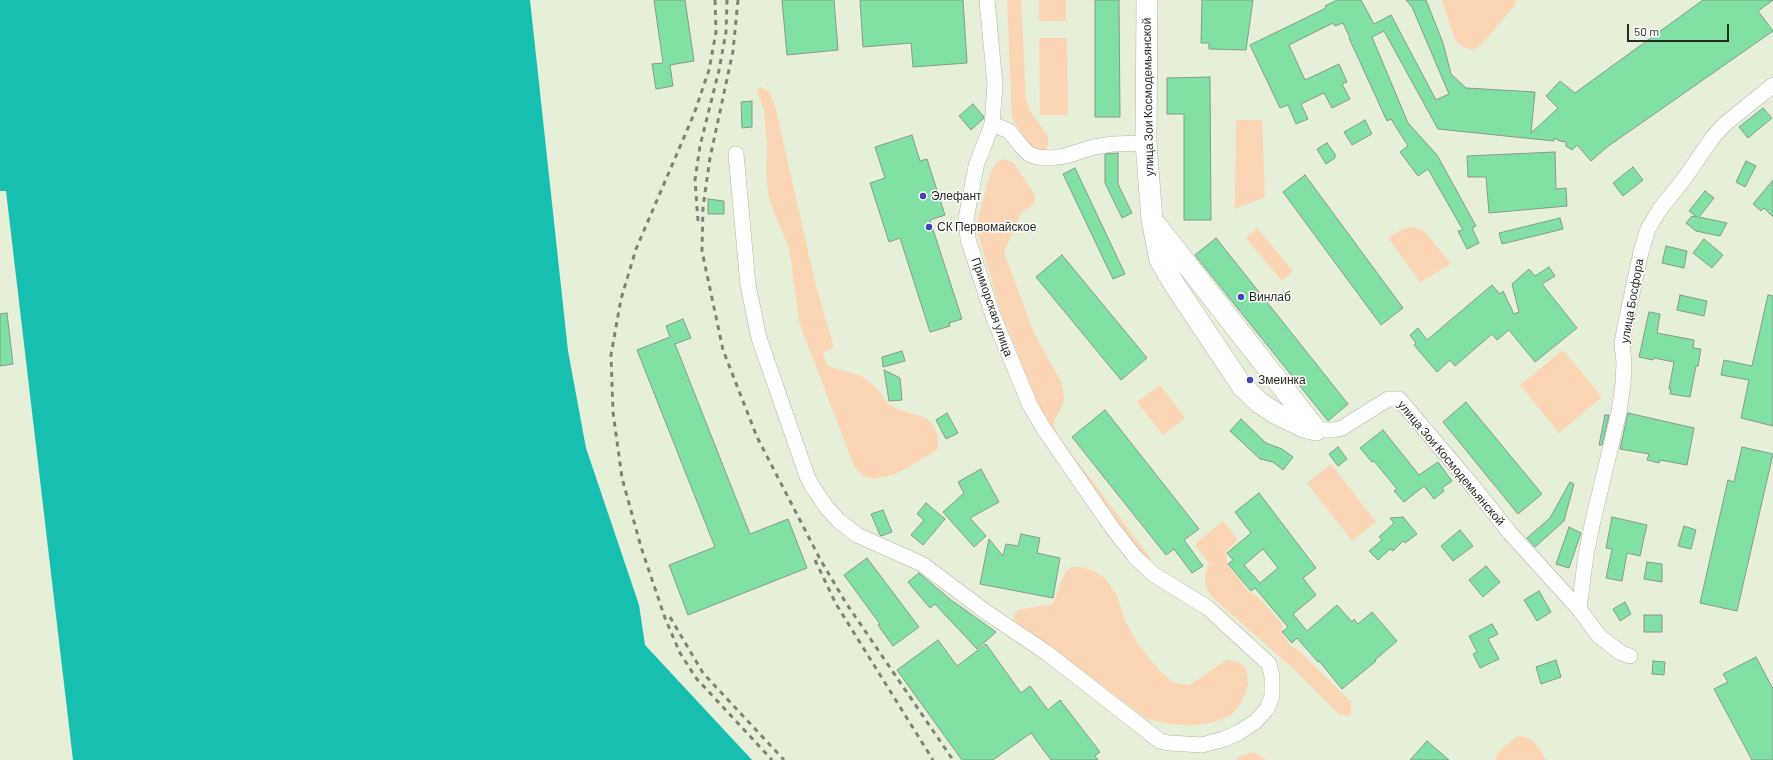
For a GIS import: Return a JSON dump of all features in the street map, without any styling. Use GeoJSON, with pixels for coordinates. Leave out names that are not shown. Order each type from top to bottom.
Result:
{"type":"FeatureCollection","features":[{"type":"Feature","properties":{"kind":"main road","name":"улица Зои Космодемьянской"},"geometry":{"type":"LineString","coordinates":[[1148,0],[1146,143],[1152,220],[1160,260],[1166,272],[1242,386],[1260,403],[1275,414],[1304,427],[1316,430]]}},
{"type":"Feature","properties":{"kind":"main road"},"geometry":{"type":"LineString","coordinates":[[1152,220],[1316,430]]}},
{"type":"Feature","properties":{"kind":"street","name":"Приморская улица"},"geometry":{"type":"LineString","coordinates":[[736,154],[748,285],[759,338],[807,476],[818,496],[838,520],[857,534],[922,564],[986,612],[1047,653],[1160,741],[1202,745],[1224,739],[1238,733],[1255,722],[1267,709],[1272,696],[1273,687],[1269,664],[1208,608],[1153,574],[1135,557],[1111,526],[1044,429],[1030,405],[993,316],[968,239],[966,219],[976,166],[992,124],[995,85],[987,0]]}},
{"type":"Feature","properties":{"kind":"street","name":"улица Босфора"},"geometry":{"type":"LineString","coordinates":[[1579,609],[1586,555],[1592,525],[1619,412],[1623,384],[1624,362],[1622,344],[1625,326],[1641,252],[1648,229],[1660,209],[1684,179],[1713,137],[1725,124],[1773,85]]}},
{"type":"Feature","properties":{"kind":"street"},"geometry":{"type":"LineString","coordinates":[[992,124],[1009,132],[1029,154],[1037,157],[1050,158],[1065,156],[1094,147],[1112,144],[1146,143]]}},
{"type":"Feature","properties":{"kind":"street","name":"улица Зои Космодемьянской"},"geometry":{"type":"LineString","coordinates":[[1316,430],[1333,430],[1342,428],[1388,399],[1399,399],[1471,484],[1510,533],[1579,609],[1599,636],[1621,653],[1630,656]]}},
{"type":"Feature","properties":{"kind":"shaded area"},"geometry":{"type":"Polygon","coordinates":[[[1007,0],[1021,0],[1026,101],[1031,112],[1048,136],[1048,145],[1046,150],[1042,151],[1032,150],[1012,118],[1007,0]]]}},
{"type":"Feature","properties":{"kind":"shaded area"},"geometry":{"type":"Polygon","coordinates":[[[1039,0],[1066,0],[1066,21],[1039,21],[1039,0]]]}},
{"type":"Feature","properties":{"kind":"shaded area"},"geometry":{"type":"Polygon","coordinates":[[[1442,0],[1516,0],[1515,5],[1483,43],[1473,50],[1463,47],[1455,40],[1442,0]]]}},
{"type":"Feature","properties":{"kind":"shaded area"},"geometry":{"type":"Polygon","coordinates":[[[1039,38],[1067,38],[1068,115],[1040,115],[1039,38]]]}},
{"type":"Feature","properties":{"kind":"shaded area"},"geometry":{"type":"Polygon","coordinates":[[[760,86],[770,93],[776,110],[816,286],[834,347],[823,353],[826,364],[830,367],[862,376],[876,388],[887,403],[899,410],[926,418],[933,425],[938,436],[938,448],[934,452],[896,474],[873,479],[862,475],[854,466],[799,322],[788,245],[774,213],[768,193],[766,171],[767,143],[764,110],[757,92],[760,86]]]}},
{"type":"Feature","properties":{"kind":"shaded area"},"geometry":{"type":"Polygon","coordinates":[[[1236,120],[1262,120],[1265,197],[1235,209],[1236,120]]]}},
{"type":"Feature","properties":{"kind":"shaded area"},"geometry":{"type":"Polygon","coordinates":[[[1003,159],[1013,162],[1035,195],[1034,204],[1021,213],[1005,249],[1005,255],[1034,333],[1062,383],[1064,398],[1063,405],[1055,419],[1054,426],[1059,437],[1151,559],[1151,563],[1135,549],[1049,429],[1002,316],[978,234],[978,218],[991,171],[997,162],[1003,159]]]}},
{"type":"Feature","properties":{"kind":"shaded area"},"geometry":{"type":"Polygon","coordinates":[[[1413,227],[1424,231],[1451,264],[1420,282],[1388,238],[1402,229],[1413,227]]]}},
{"type":"Feature","properties":{"kind":"shaded area"},"geometry":{"type":"Polygon","coordinates":[[[1257,228],[1293,271],[1282,281],[1246,238],[1257,228]]]}},
{"type":"Feature","properties":{"kind":"shaded area"},"geometry":{"type":"Polygon","coordinates":[[[1563,350],[1602,397],[1559,433],[1520,385],[1563,350]]]}},
{"type":"Feature","properties":{"kind":"shaded area"},"geometry":{"type":"Polygon","coordinates":[[[1160,385],[1185,418],[1163,435],[1137,402],[1160,385]]]}},
{"type":"Feature","properties":{"kind":"shaded area"},"geometry":{"type":"Polygon","coordinates":[[[1331,464],[1376,522],[1352,541],[1307,483],[1331,464]]]}},
{"type":"Feature","properties":{"kind":"shaded area"},"geometry":{"type":"Polygon","coordinates":[[[1222,522],[1225,523],[1238,540],[1226,551],[1228,566],[1249,592],[1259,598],[1282,623],[1283,627],[1281,633],[1290,645],[1298,650],[1351,702],[1351,714],[1349,716],[1339,714],[1297,672],[1212,597],[1206,587],[1205,576],[1209,563],[1196,546],[1196,543],[1222,522]]]}},
{"type":"Feature","properties":{"kind":"shaded area"},"geometry":{"type":"Polygon","coordinates":[[[1071,567],[1082,567],[1094,571],[1106,579],[1117,596],[1124,618],[1137,643],[1158,669],[1173,683],[1190,685],[1225,661],[1230,660],[1240,663],[1246,667],[1248,685],[1239,706],[1231,715],[1218,721],[1194,725],[1170,724],[1145,718],[1052,647],[1015,621],[1013,616],[1018,610],[1044,605],[1049,606],[1053,604],[1064,574],[1071,567]]]}},
{"type":"Feature","properties":{"kind":"shaded area"},"geometry":{"type":"Polygon","coordinates":[[[1521,736],[1531,739],[1539,748],[1546,760],[1495,760],[1499,752],[1516,737],[1521,736]]]}},
{"type":"Feature","properties":{"kind":"shaded area"},"geometry":{"type":"Polygon","coordinates":[[[1254,752],[1266,760],[1236,760],[1240,756],[1254,752]]]}},
{"type":"Feature","properties":{"kind":"water"},"geometry":{"type":"Polygon","coordinates":[[[0,0],[530,0],[568,351],[586,448],[639,605],[645,645],[752,760],[73,760],[6,191],[0,191],[0,0]]]}},
{"type":"Feature","properties":{"kind":"building"},"geometry":{"type":"Polygon","coordinates":[[[654,0],[685,0],[694,61],[670,65],[673,86],[656,89],[652,64],[663,63],[654,0]]]}},
{"type":"Feature","properties":{"kind":"building"},"geometry":{"type":"Polygon","coordinates":[[[782,0],[834,0],[838,50],[787,55],[782,0]]]}},
{"type":"Feature","properties":{"kind":"building"},"geometry":{"type":"Polygon","coordinates":[[[860,0],[963,0],[967,63],[913,67],[911,43],[863,47],[860,0]]]}},
{"type":"Feature","properties":{"kind":"building"},"geometry":{"type":"Polygon","coordinates":[[[1095,0],[1119,0],[1120,117],[1095,117],[1095,0]]]}},
{"type":"Feature","properties":{"kind":"building"},"geometry":{"type":"Polygon","coordinates":[[[1202,0],[1253,0],[1246,50],[1209,49],[1209,43],[1201,43],[1202,0]]]}},
{"type":"Feature","properties":{"kind":"building"},"geometry":{"type":"Polygon","coordinates":[[[1337,0],[1361,0],[1374,24],[1391,15],[1436,100],[1449,94],[1412,7],[1406,0],[1426,0],[1443,43],[1451,74],[1466,88],[1535,92],[1531,133],[1558,108],[1546,96],[1560,81],[1575,93],[1703,0],[1773,0],[1758,11],[1773,31],[1607,147],[1591,161],[1577,145],[1572,150],[1566,146],[1566,142],[1554,138],[1554,141],[1438,129],[1384,31],[1372,37],[1408,123],[1437,155],[1476,226],[1472,228],[1479,243],[1467,249],[1458,231],[1463,230],[1428,169],[1418,176],[1400,152],[1408,146],[1391,119],[1387,121],[1343,23],[1335,26],[1333,23],[1289,45],[1305,80],[1339,64],[1347,82],[1342,84],[1350,99],[1332,108],[1324,93],[1301,104],[1308,119],[1296,124],[1288,105],[1280,108],[1250,45],[1326,8],[1325,6],[1337,0]]]}},
{"type":"Feature","properties":{"kind":"building"},"geometry":{"type":"Polygon","coordinates":[[[1210,77],[1211,220],[1184,220],[1184,114],[1167,114],[1167,78],[1210,77]]]}},
{"type":"Feature","properties":{"kind":"building"},"geometry":{"type":"Polygon","coordinates":[[[752,101],[752,127],[742,128],[741,102],[752,101]]]}},
{"type":"Feature","properties":{"kind":"building"},"geometry":{"type":"Polygon","coordinates":[[[973,104],[984,117],[971,130],[959,116],[973,104]]]}},
{"type":"Feature","properties":{"kind":"building"},"geometry":{"type":"Polygon","coordinates":[[[1763,108],[1772,118],[1748,138],[1739,127],[1763,108]]]}},
{"type":"Feature","properties":{"kind":"building"},"geometry":{"type":"Polygon","coordinates":[[[1365,120],[1372,134],[1352,145],[1344,132],[1365,120]]]}},
{"type":"Feature","properties":{"kind":"building"},"geometry":{"type":"Polygon","coordinates":[[[912,135],[920,161],[927,159],[945,215],[930,220],[962,319],[949,323],[950,326],[930,332],[900,238],[889,242],[870,183],[885,178],[875,147],[912,135]]]}},
{"type":"Feature","properties":{"kind":"building"},"geometry":{"type":"Polygon","coordinates":[[[1327,143],[1335,154],[1335,158],[1326,164],[1317,149],[1327,143]]]}},
{"type":"Feature","properties":{"kind":"building"},"geometry":{"type":"Polygon","coordinates":[[[1555,152],[1556,189],[1566,188],[1567,206],[1489,213],[1486,177],[1468,177],[1467,156],[1555,152]]]}},
{"type":"Feature","properties":{"kind":"building"},"geometry":{"type":"Polygon","coordinates":[[[1118,153],[1118,184],[1132,213],[1122,218],[1105,183],[1105,154],[1118,153]]]}},
{"type":"Feature","properties":{"kind":"building"},"geometry":{"type":"Polygon","coordinates":[[[1746,161],[1756,166],[1745,187],[1736,182],[1746,161]]]}},
{"type":"Feature","properties":{"kind":"building"},"geometry":{"type":"Polygon","coordinates":[[[1633,167],[1643,180],[1623,196],[1613,183],[1633,167]]]}},
{"type":"Feature","properties":{"kind":"building"},"geometry":{"type":"Polygon","coordinates":[[[1075,168],[1125,274],[1113,279],[1063,174],[1075,168]]]}},
{"type":"Feature","properties":{"kind":"building"},"geometry":{"type":"Polygon","coordinates":[[[1305,175],[1403,308],[1381,325],[1283,192],[1305,175]]]}},
{"type":"Feature","properties":{"kind":"building"},"geometry":{"type":"Polygon","coordinates":[[[1773,180],[1773,217],[1764,208],[1761,211],[1753,204],[1773,180]]]}},
{"type":"Feature","properties":{"kind":"building"},"geometry":{"type":"Polygon","coordinates":[[[1705,191],[1714,198],[1699,217],[1727,223],[1720,236],[1696,231],[1686,223],[1692,216],[1697,217],[1689,211],[1705,191]]]}},
{"type":"Feature","properties":{"kind":"building"},"geometry":{"type":"Polygon","coordinates":[[[708,199],[724,201],[724,214],[708,214],[708,199]]]}},
{"type":"Feature","properties":{"kind":"building"},"geometry":{"type":"Polygon","coordinates":[[[1560,218],[1563,229],[1502,244],[1499,233],[1560,218]]]}},
{"type":"Feature","properties":{"kind":"building"},"geometry":{"type":"Polygon","coordinates":[[[1216,238],[1348,404],[1328,421],[1195,255],[1216,238]]]}},
{"type":"Feature","properties":{"kind":"building"},"geometry":{"type":"Polygon","coordinates":[[[1704,239],[1723,255],[1712,268],[1693,253],[1704,239]]]}},
{"type":"Feature","properties":{"kind":"building"},"geometry":{"type":"Polygon","coordinates":[[[1666,246],[1687,251],[1684,268],[1662,263],[1666,246]]]}},
{"type":"Feature","properties":{"kind":"building"},"geometry":{"type":"Polygon","coordinates":[[[1062,255],[1147,358],[1121,380],[1036,277],[1062,255]]]}},
{"type":"Feature","properties":{"kind":"building"},"geometry":{"type":"Polygon","coordinates":[[[1549,267],[1555,276],[1542,284],[1577,328],[1535,362],[1509,330],[1497,340],[1492,334],[1455,366],[1450,360],[1437,372],[1414,345],[1416,343],[1410,335],[1418,328],[1427,340],[1492,285],[1500,294],[1503,291],[1514,314],[1519,312],[1512,284],[1529,269],[1535,276],[1549,267]]]}},
{"type":"Feature","properties":{"kind":"building"},"geometry":{"type":"Polygon","coordinates":[[[1680,295],[1707,301],[1704,316],[1677,310],[1680,295]]]}},
{"type":"Feature","properties":{"kind":"building"},"geometry":{"type":"Polygon","coordinates":[[[1768,295],[1773,296],[1773,426],[1741,418],[1749,380],[1721,375],[1724,360],[1752,366],[1768,295]]]}},
{"type":"Feature","properties":{"kind":"building"},"geometry":{"type":"Polygon","coordinates":[[[1649,312],[1660,314],[1657,333],[1694,340],[1693,348],[1701,349],[1690,397],[1670,394],[1671,389],[1669,389],[1674,362],[1639,357],[1649,312]]]}},
{"type":"Feature","properties":{"kind":"building"},"geometry":{"type":"Polygon","coordinates":[[[7,313],[13,364],[0,366],[0,314],[7,313]]]}},
{"type":"Feature","properties":{"kind":"building"},"geometry":{"type":"Polygon","coordinates":[[[683,319],[691,338],[675,344],[750,534],[788,519],[807,568],[688,615],[669,565],[715,547],[637,350],[670,337],[666,326],[683,319]]]}},
{"type":"Feature","properties":{"kind":"building"},"geometry":{"type":"Polygon","coordinates":[[[902,351],[905,361],[883,367],[882,357],[902,351]]]}},
{"type":"Feature","properties":{"kind":"building"},"geometry":{"type":"Polygon","coordinates":[[[884,370],[900,378],[902,400],[889,401],[884,370]]]}},
{"type":"Feature","properties":{"kind":"building"},"geometry":{"type":"Polygon","coordinates":[[[1466,402],[1542,494],[1518,514],[1443,422],[1466,402]]]}},
{"type":"Feature","properties":{"kind":"building"},"geometry":{"type":"Polygon","coordinates":[[[1105,410],[1199,529],[1184,540],[1203,566],[1192,573],[1174,549],[1166,555],[1072,437],[1105,410]]]}},
{"type":"Feature","properties":{"kind":"building"},"geometry":{"type":"Polygon","coordinates":[[[947,413],[958,433],[946,439],[936,420],[947,413]]]}},
{"type":"Feature","properties":{"kind":"building"},"geometry":{"type":"Polygon","coordinates":[[[1628,413],[1694,428],[1687,465],[1660,460],[1659,463],[1647,460],[1649,454],[1620,449],[1628,413]]]}},
{"type":"Feature","properties":{"kind":"building"},"geometry":{"type":"Polygon","coordinates":[[[1605,415],[1609,415],[1602,445],[1599,445],[1605,415]]]}},
{"type":"Feature","properties":{"kind":"building"},"geometry":{"type":"Polygon","coordinates":[[[1241,419],[1266,443],[1282,449],[1293,457],[1283,470],[1273,462],[1260,459],[1230,431],[1241,419]]]}},
{"type":"Feature","properties":{"kind":"building"},"geometry":{"type":"Polygon","coordinates":[[[1383,430],[1419,475],[1438,462],[1452,481],[1442,488],[1444,491],[1434,499],[1424,486],[1404,502],[1394,491],[1397,489],[1374,461],[1372,462],[1360,448],[1383,430]]]}},
{"type":"Feature","properties":{"kind":"building"},"geometry":{"type":"Polygon","coordinates":[[[1338,447],[1347,459],[1338,466],[1329,454],[1338,447]]]}},
{"type":"Feature","properties":{"kind":"building"},"geometry":{"type":"Polygon","coordinates":[[[1742,447],[1773,454],[1737,611],[1700,603],[1728,480],[1734,482],[1742,447]]]}},
{"type":"Feature","properties":{"kind":"building"},"geometry":{"type":"Polygon","coordinates":[[[981,469],[999,502],[970,518],[986,536],[974,547],[943,512],[964,493],[958,482],[981,469]]]}},
{"type":"Feature","properties":{"kind":"building"},"geometry":{"type":"Polygon","coordinates":[[[1570,482],[1574,484],[1564,521],[1535,547],[1527,538],[1550,518],[1570,482]]]}},
{"type":"Feature","properties":{"kind":"building"},"geometry":{"type":"Polygon","coordinates":[[[1259,493],[1316,568],[1303,578],[1316,595],[1293,614],[1307,631],[1337,605],[1352,622],[1354,619],[1358,624],[1372,612],[1397,641],[1375,660],[1376,661],[1342,689],[1319,661],[1318,662],[1297,638],[1292,643],[1282,632],[1288,627],[1255,588],[1251,591],[1228,564],[1233,560],[1227,553],[1251,533],[1235,512],[1259,493]],[[1263,549],[1244,565],[1260,583],[1278,568],[1263,549]]]}},
{"type":"Feature","properties":{"kind":"building"},"geometry":{"type":"Polygon","coordinates":[[[926,503],[945,519],[923,545],[911,535],[924,520],[917,514],[926,503]]]}},
{"type":"Feature","properties":{"kind":"building"},"geometry":{"type":"Polygon","coordinates":[[[883,510],[892,532],[881,536],[871,514],[883,510]]]}},
{"type":"Feature","properties":{"kind":"building"},"geometry":{"type":"Polygon","coordinates":[[[1403,517],[1417,534],[1405,543],[1403,541],[1393,551],[1390,549],[1378,560],[1369,551],[1382,540],[1379,537],[1394,523],[1390,518],[1403,517]]]}},
{"type":"Feature","properties":{"kind":"building"},"geometry":{"type":"Polygon","coordinates":[[[1612,517],[1647,525],[1640,556],[1627,553],[1622,581],[1606,578],[1612,549],[1606,548],[1612,517]]]}},
{"type":"Feature","properties":{"kind":"building"},"geometry":{"type":"Polygon","coordinates":[[[1684,526],[1696,530],[1691,549],[1678,546],[1684,526]]]}},
{"type":"Feature","properties":{"kind":"building"},"geometry":{"type":"Polygon","coordinates":[[[1569,527],[1581,533],[1569,568],[1556,564],[1569,527]]]}},
{"type":"Feature","properties":{"kind":"building"},"geometry":{"type":"Polygon","coordinates":[[[1460,530],[1473,546],[1453,561],[1441,546],[1460,530]]]}},
{"type":"Feature","properties":{"kind":"building"},"geometry":{"type":"Polygon","coordinates":[[[1021,534],[1040,538],[1037,553],[1060,558],[1053,598],[980,584],[989,539],[1003,556],[1006,544],[1018,546],[1021,534]]]}},
{"type":"Feature","properties":{"kind":"building"},"geometry":{"type":"Polygon","coordinates":[[[867,558],[919,627],[893,646],[878,625],[880,624],[844,575],[867,558]]]}},
{"type":"Feature","properties":{"kind":"building"},"geometry":{"type":"Polygon","coordinates":[[[1647,562],[1662,564],[1662,582],[1644,579],[1647,562]]]}},
{"type":"Feature","properties":{"kind":"building"},"geometry":{"type":"Polygon","coordinates":[[[1486,566],[1500,582],[1483,597],[1469,580],[1486,566]]]}},
{"type":"Feature","properties":{"kind":"building"},"geometry":{"type":"Polygon","coordinates":[[[919,573],[951,600],[996,632],[977,649],[935,604],[930,608],[908,582],[919,573]]]}},
{"type":"Feature","properties":{"kind":"building"},"geometry":{"type":"Polygon","coordinates":[[[1539,591],[1551,612],[1537,621],[1524,600],[1539,591]]]}},
{"type":"Feature","properties":{"kind":"building"},"geometry":{"type":"Polygon","coordinates":[[[1625,602],[1631,614],[1620,621],[1613,609],[1625,602]]]}},
{"type":"Feature","properties":{"kind":"building"},"geometry":{"type":"Polygon","coordinates":[[[1644,615],[1662,615],[1662,632],[1644,632],[1644,615]]]}},
{"type":"Feature","properties":{"kind":"building"},"geometry":{"type":"Polygon","coordinates":[[[1492,624],[1498,634],[1488,639],[1499,659],[1480,668],[1473,654],[1477,652],[1469,636],[1492,624]]]}},
{"type":"Feature","properties":{"kind":"building"},"geometry":{"type":"Polygon","coordinates":[[[938,640],[957,666],[986,644],[1021,693],[1030,686],[1048,710],[1060,700],[1100,752],[1095,756],[1098,760],[1051,760],[1031,733],[993,760],[962,760],[897,670],[938,640]]]}},
{"type":"Feature","properties":{"kind":"building"},"geometry":{"type":"Polygon","coordinates":[[[1756,657],[1773,689],[1773,760],[1752,760],[1714,689],[1728,682],[1723,674],[1756,657]]]}},
{"type":"Feature","properties":{"kind":"building"},"geometry":{"type":"Polygon","coordinates":[[[1556,660],[1561,677],[1541,684],[1536,667],[1556,660]]]}},
{"type":"Feature","properties":{"kind":"building"},"geometry":{"type":"Polygon","coordinates":[[[1653,661],[1665,662],[1664,675],[1652,674],[1653,661]]]}},
{"type":"Feature","properties":{"kind":"building"},"geometry":{"type":"Polygon","coordinates":[[[1427,741],[1449,760],[1410,760],[1427,741]]]}},
{"type":"Feature","properties":{"kind":"railway"},"geometry":{"type":"LineString","coordinates":[[715,0],[716,32],[709,70],[694,114],[636,249],[621,299],[611,355],[613,412],[622,478],[641,547],[665,618],[680,653],[696,678],[772,760]]}},
{"type":"Feature","properties":{"kind":"railway"},"geometry":{"type":"LineString","coordinates":[[698,221],[695,180],[700,146],[719,70],[726,32],[727,0]]}},
{"type":"Feature","properties":{"kind":"railway"},"geometry":{"type":"LineString","coordinates":[[738,0],[733,51],[710,158],[703,207],[702,251],[723,350],[757,437],[820,559],[846,603],[953,760]]}},
{"type":"Feature","properties":{"kind":"railway"},"geometry":{"type":"LineString","coordinates":[[815,560],[836,604],[933,760]]}},
{"type":"Feature","properties":{"kind":"railway"},"geometry":{"type":"LineString","coordinates":[[670,617],[703,673],[784,760]]}},
{"type":"Feature","properties":{"kind":"place","name":"Элефант"},"geometry":{"type":"Point","coordinates":[923,196]}},
{"type":"Feature","properties":{"kind":"place","name":"СК Первомайское"},"geometry":{"type":"Point","coordinates":[929,227]}},
{"type":"Feature","properties":{"kind":"place","name":"Винлаб"},"geometry":{"type":"Point","coordinates":[1241,297]}},
{"type":"Feature","properties":{"kind":"place","name":"Змеинка"},"geometry":{"type":"Point","coordinates":[1250,380]}}]}
